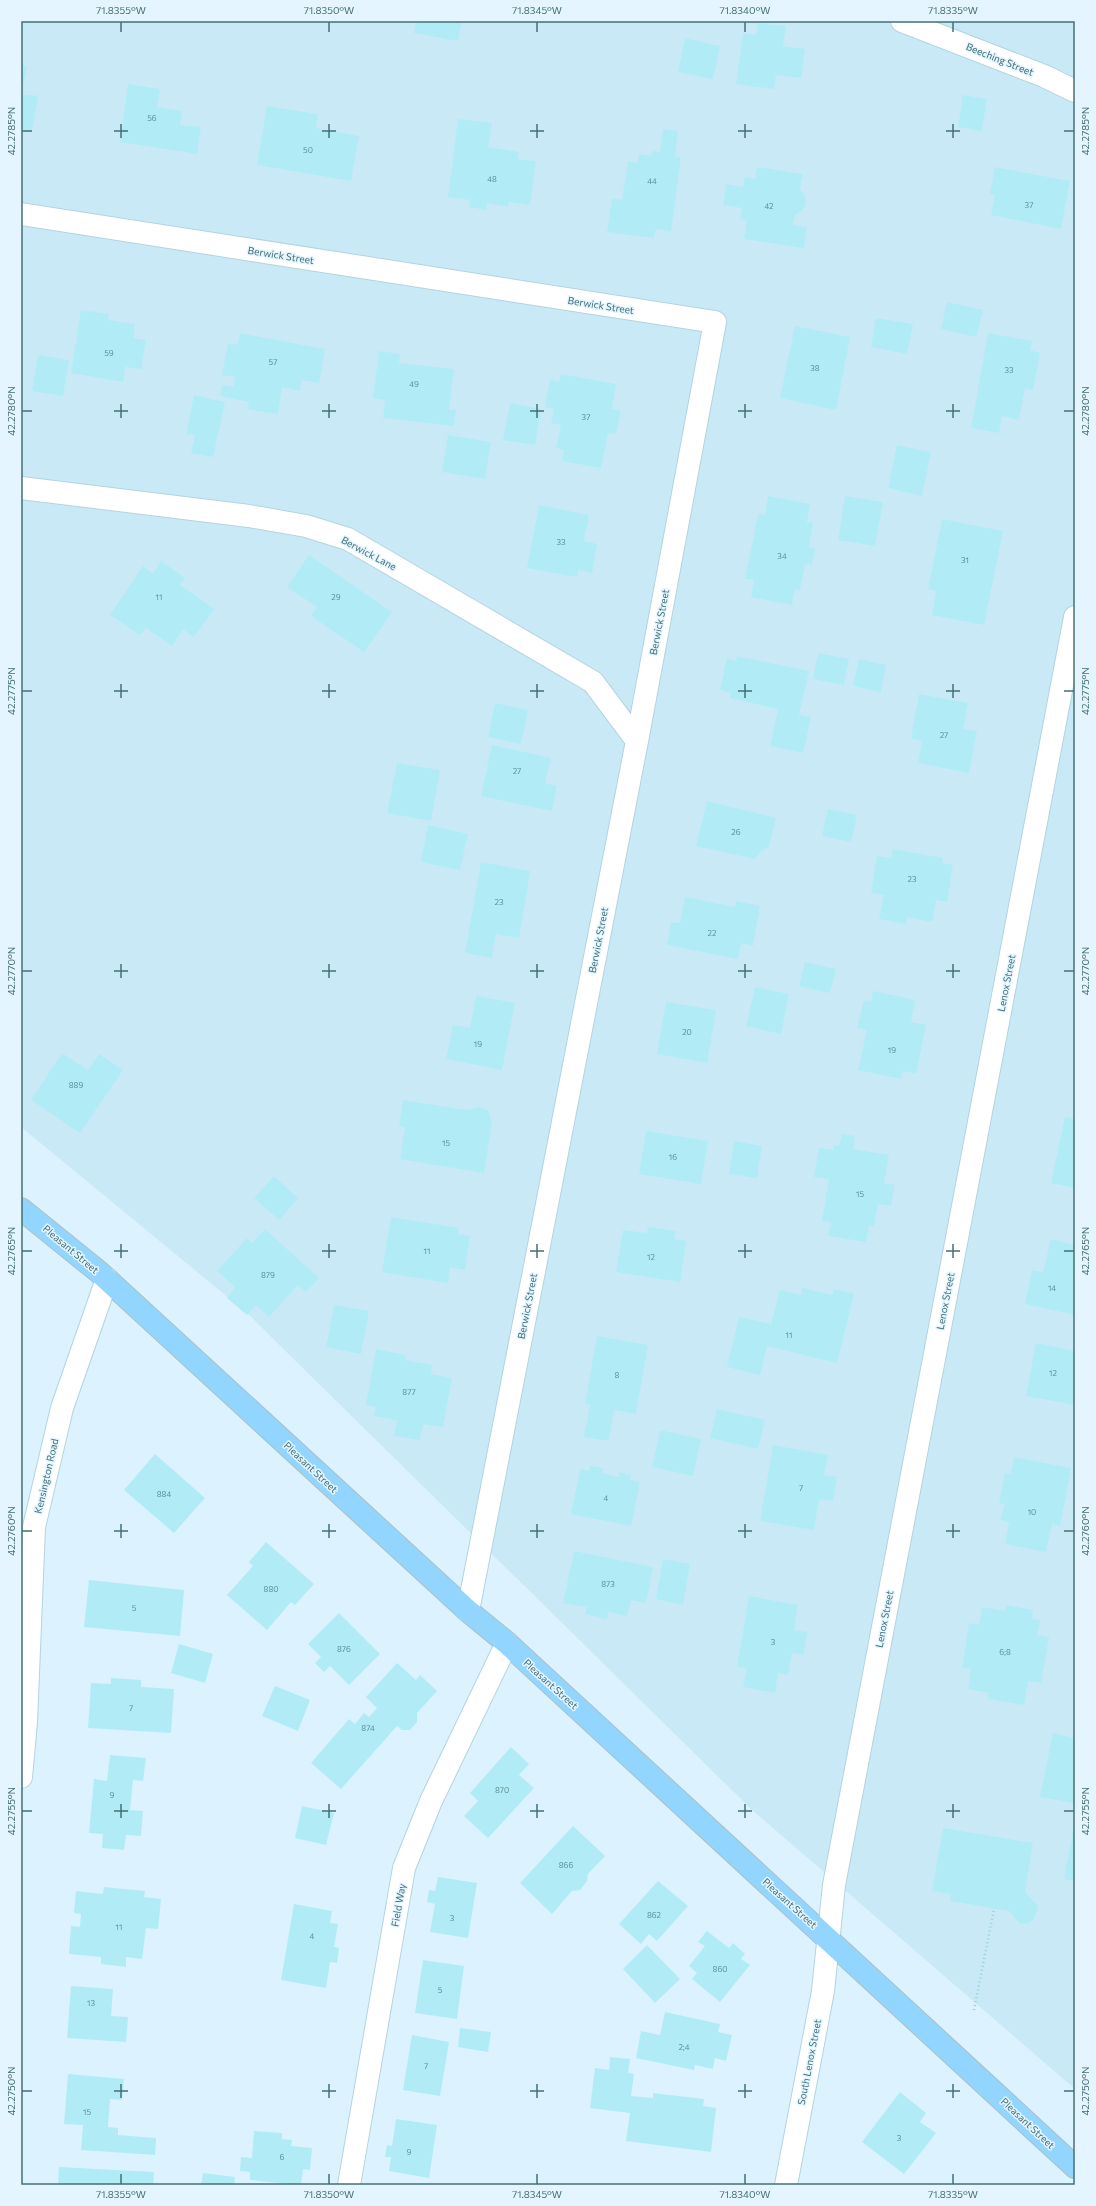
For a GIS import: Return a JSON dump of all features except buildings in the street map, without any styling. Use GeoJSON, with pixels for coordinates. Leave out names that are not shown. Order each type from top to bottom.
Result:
{"type":"FeatureCollection","features":[{"type":"Feature","properties":{"kind":"main road","name":"Pleasant Street"},"geometry":{"type":"LineString","coordinates":[[21,1209],[54,1234],[107,1279],[468,1611],[507,1643],[830,1938],[1075,2167]]}},
{"type":"Feature","properties":{"kind":"street","name":"Beeching Street"},"geometry":{"type":"LineString","coordinates":[[902,21],[1044,76],[1075,91]]}},
{"type":"Feature","properties":{"kind":"street","name":"Berwick Street"},"geometry":{"type":"LineString","coordinates":[[21,214],[715,322],[637,741],[468,1611]]}},
{"type":"Feature","properties":{"kind":"street","name":"Berwick Lane"},"geometry":{"type":"LineString","coordinates":[[21,488],[249,516],[306,526],[348,539],[593,682],[637,741]]}},
{"type":"Feature","properties":{"kind":"street","name":"Lenox Street"},"geometry":{"type":"LineString","coordinates":[[830,1938],[834,1885],[1075,617]]}},
{"type":"Feature","properties":{"kind":"street","name":"Kensington Road"},"geometry":{"type":"LineString","coordinates":[[21,1776],[26,1722],[34,1527],[62,1408],[107,1279]]}},
{"type":"Feature","properties":{"kind":"street","name":"Field Way"},"geometry":{"type":"LineString","coordinates":[[349,2185],[404,1868],[431,1801],[507,1643]]}},
{"type":"Feature","properties":{"kind":"street","name":"South Lenox Street"},"geometry":{"type":"LineString","coordinates":[[786,2185],[823,1991],[830,1938]]}},
{"type":"Feature","properties":{"kind":"path"},"geometry":{"type":"LineString","coordinates":[[974,2010],[994,1909]]}},
{"type":"Feature","properties":{"kind":"shaded area"},"geometry":{"type":"Polygon","coordinates":[[[21,21],[1075,21],[1075,2089],[751,1809],[247,1313],[21,1127],[21,21]]]}}]}
